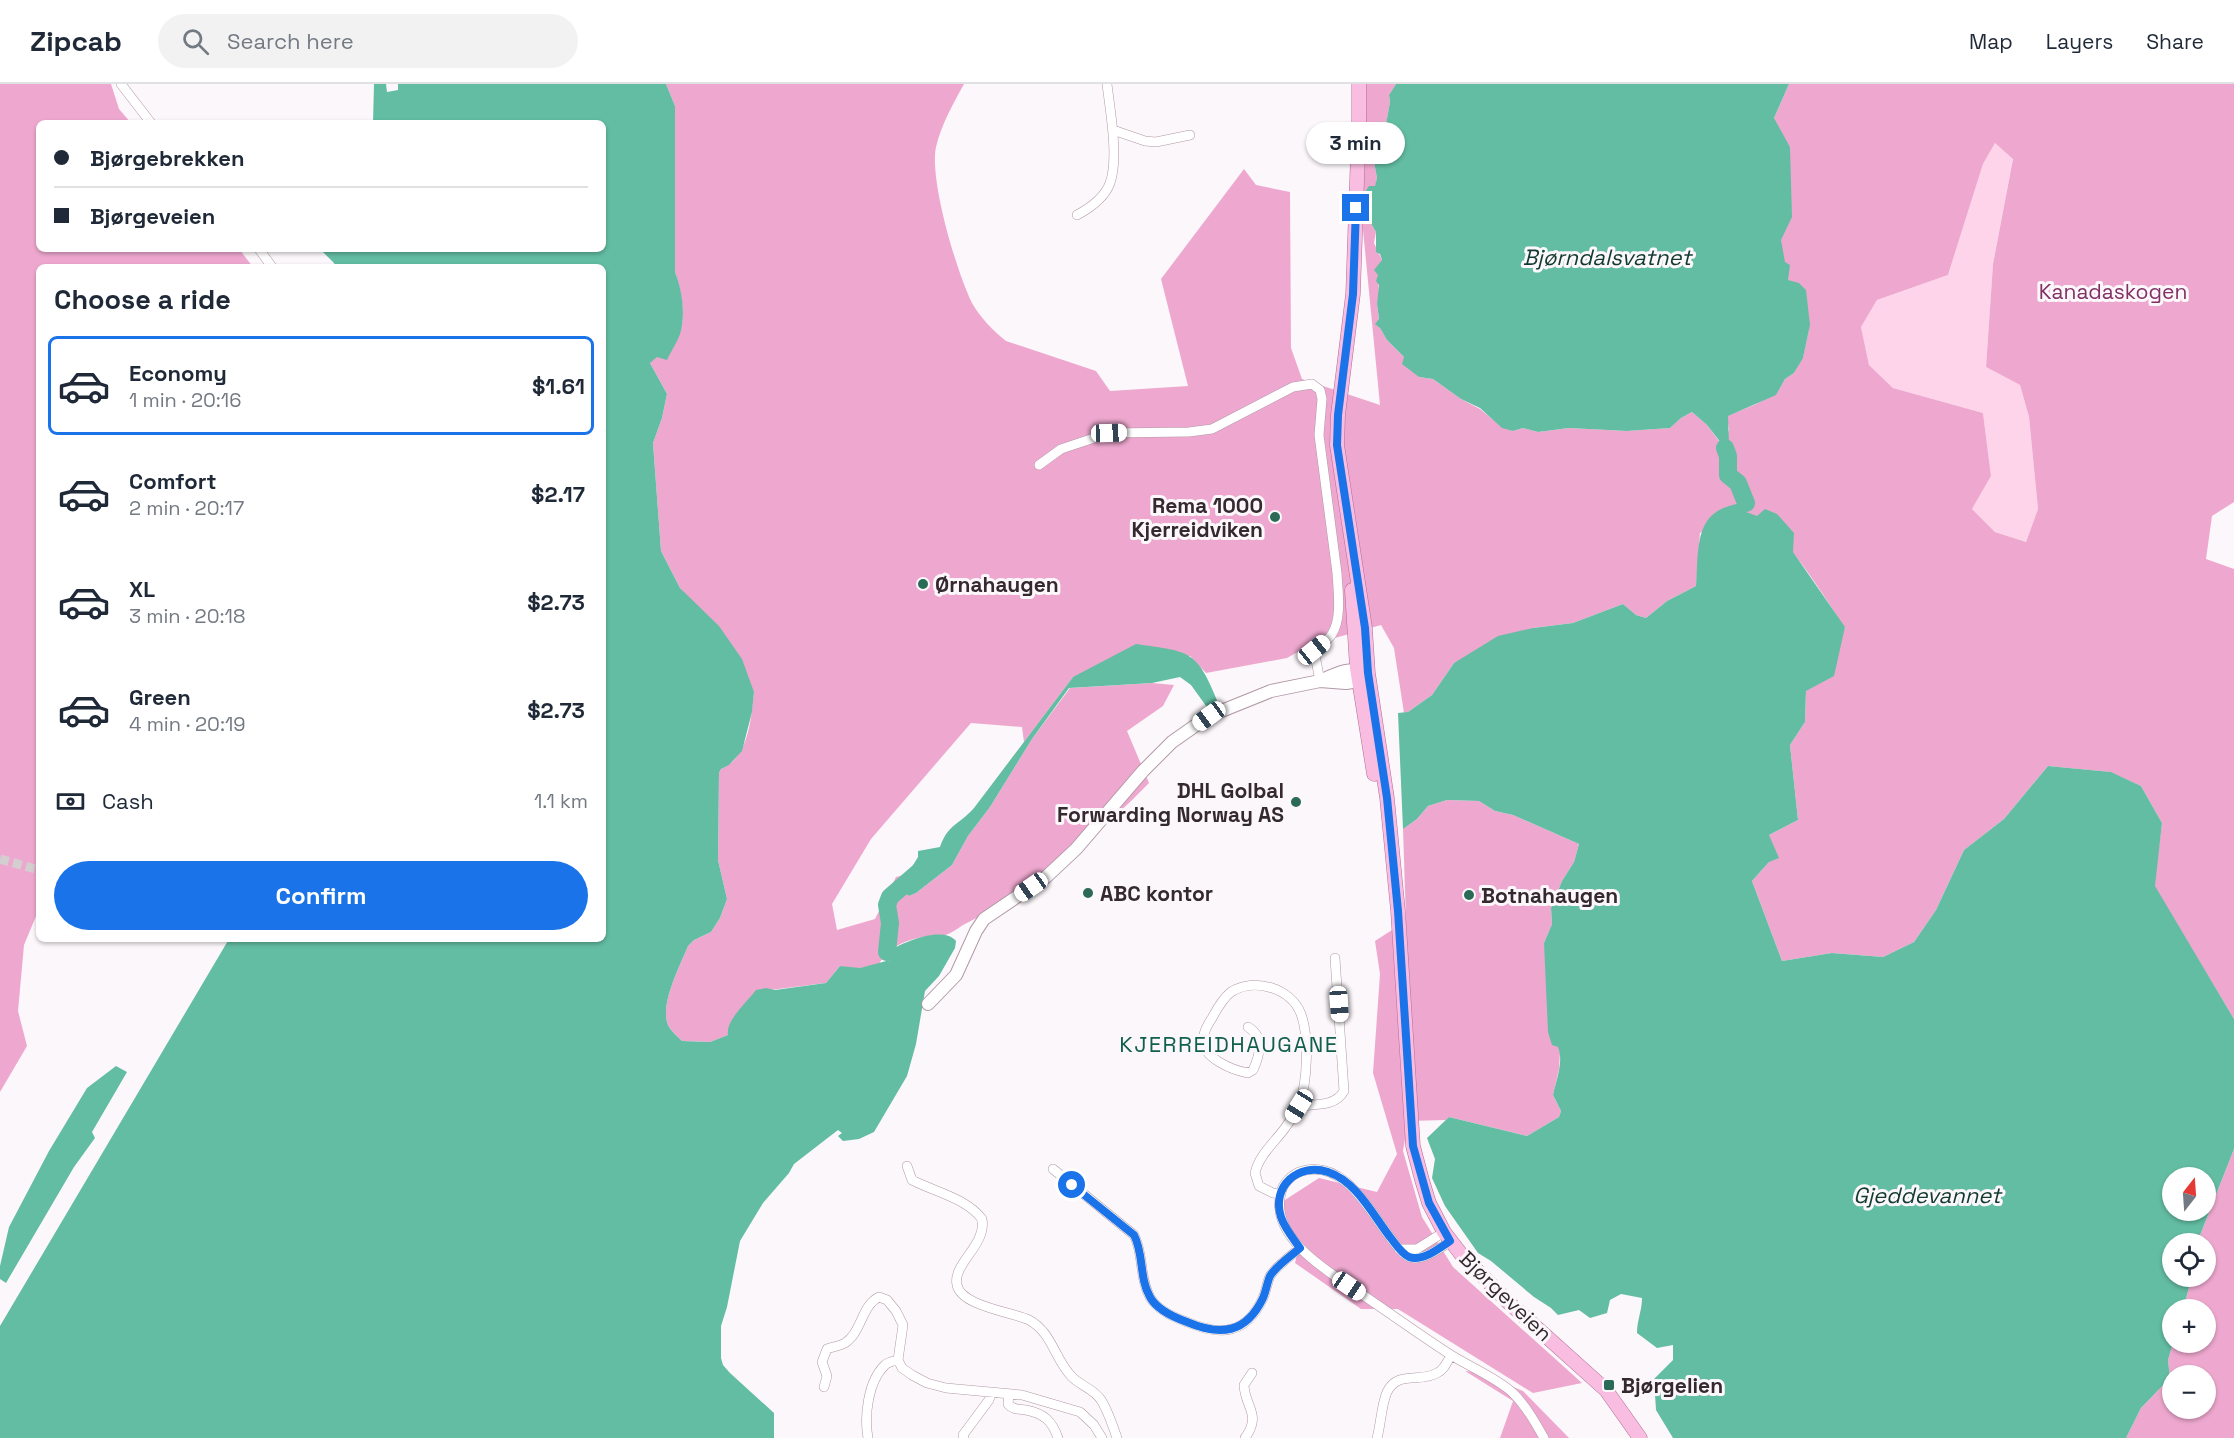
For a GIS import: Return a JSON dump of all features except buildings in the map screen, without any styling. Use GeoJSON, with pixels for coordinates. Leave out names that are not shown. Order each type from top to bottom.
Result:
{"type":"FeatureCollection","features":[{"type":"Feature","properties":{"kind":"main road","name":"Bjørgeveien"},"geometry":{"type":"LineString","coordinates":[[1359,84],[1353,294],[1338,415],[1337,445],[1352,551],[1352,594],[1361,674],[1387,798],[1398,911],[1413,1146],[1429,1203],[1447,1237],[1508,1302],[1606,1390],[1640,1438]]}},
{"type":"Feature","properties":{"kind":"main road","name":"Bjørgeveien"},"geometry":{"type":"LineString","coordinates":[[1584,1370],[1629,1438]]}},
{"type":"Feature","properties":{"kind":"street"},"geometry":{"type":"LineString","coordinates":[[121,84],[150,120]]}},
{"type":"Feature","properties":{"kind":"street"},"geometry":{"type":"LineString","coordinates":[[1077,215],[1087,210],[1102,196],[1110,183],[1113,130],[1107,84]]}},
{"type":"Feature","properties":{"kind":"street"},"geometry":{"type":"LineString","coordinates":[[1113,130],[1145,141],[1156,142],[1190,135]]}},
{"type":"Feature","properties":{"kind":"street"},"geometry":{"type":"LineString","coordinates":[[1039,465],[1061,449],[1109,433],[1189,432],[1212,429],[1293,387],[1312,384],[1320,390],[1322,399],[1319,435],[1338,593],[1335,628],[1331,637],[1314,650],[1320,681]]}},
{"type":"Feature","properties":{"kind":"street"},"geometry":{"type":"LineString","coordinates":[[928,1004],[956,975],[984,919],[1046,877],[1078,847],[1143,771],[1172,742],[1209,716],[1242,701],[1270,691],[1320,681],[1344,670],[1361,674]]}},
{"type":"Feature","properties":{"kind":"street"},"geometry":{"type":"LineString","coordinates":[[1299,1106],[1334,1102],[1340,1099],[1344,1091],[1335,958]]}},
{"type":"Feature","properties":{"kind":"street"},"geometry":{"type":"LineString","coordinates":[[1248,1027],[1255,1031],[1260,1048],[1253,1070],[1248,1072],[1230,1066],[1213,1057],[1204,1046],[1203,1037],[1206,1028],[1223,999],[1238,989],[1260,986],[1277,989],[1299,1008],[1304,1025],[1303,1090],[1299,1106],[1261,1158],[1255,1173],[1259,1186],[1280,1194]]}},
{"type":"Feature","properties":{"kind":"street"},"geometry":{"type":"LineString","coordinates":[[907,1166],[912,1180],[971,1208],[982,1219],[982,1234],[958,1275],[956,1284],[959,1290],[970,1300],[1021,1317],[1040,1328],[1070,1374],[1101,1400],[1117,1438]]}},
{"type":"Feature","properties":{"kind":"street"},"geometry":{"type":"LineString","coordinates":[[1053,1169],[1134,1235],[1138,1243],[1145,1286],[1151,1300],[1164,1312],[1188,1323],[1223,1332],[1240,1325],[1256,1310],[1271,1275],[1300,1248]]}},
{"type":"Feature","properties":{"kind":"street"},"geometry":{"type":"LineString","coordinates":[[1447,1237],[1420,1258],[1410,1257],[1399,1249],[1357,1192],[1342,1179],[1329,1172],[1316,1169],[1300,1172],[1286,1182],[1280,1194],[1280,1215],[1285,1229],[1300,1248],[1331,1273],[1451,1355],[1512,1393],[1534,1420],[1544,1438]]}},
{"type":"Feature","properties":{"kind":"street"},"geometry":{"type":"LineString","coordinates":[[824,1388],[827,1376],[822,1362],[827,1349],[845,1343],[857,1330],[869,1305],[879,1297],[887,1300],[903,1325],[898,1360],[902,1368],[927,1383],[946,1388],[1040,1399],[1080,1412],[1094,1425],[1102,1438]]}},
{"type":"Feature","properties":{"kind":"street"},"geometry":{"type":"LineString","coordinates":[[1377,1438],[1385,1398],[1393,1384],[1406,1377],[1431,1376],[1439,1373],[1451,1355]]}},
{"type":"Feature","properties":{"kind":"street"},"geometry":{"type":"LineString","coordinates":[[868,1438],[866,1423],[875,1380],[886,1364],[898,1360]]}},
{"type":"Feature","properties":{"kind":"street"},"geometry":{"type":"LineString","coordinates":[[1245,1438],[1252,1425],[1253,1413],[1246,1400],[1244,1385],[1252,1373]]}},
{"type":"Feature","properties":{"kind":"street"},"geometry":{"type":"LineString","coordinates":[[964,1438],[963,1435],[989,1400],[991,1393]]}},
{"type":"Feature","properties":{"kind":"street"},"geometry":{"type":"LineString","coordinates":[[1009,1394],[1008,1404],[1012,1408],[1041,1415],[1053,1424],[1058,1438]]}},
{"type":"Feature","properties":{"kind":"shaded area"},"geometry":{"type":"Polygon","coordinates":[[[1995,143],[2013,158],[1993,264],[1986,367],[2020,385],[2029,417],[2038,509],[2026,542],[1995,532],[1972,509],[1991,476],[1983,413],[1893,388],[1869,365],[1861,327],[1877,300],[1948,275],[1983,164],[1995,143]]]}},
{"type":"Feature","properties":{"kind":"green space"},"geometry":{"type":"Polygon","coordinates":[[[0,84],[111,84],[119,109],[128,120],[36,120],[36,252],[241,252],[251,264],[36,264],[36,916],[24,945],[18,1011],[27,1046],[0,1092],[0,84]]]}},
{"type":"Feature","properties":{"kind":"green space","name":"Kanadaskogen"},"geometry":{"type":"Polygon","coordinates":[[[666,84],[964,84],[941,131],[936,147],[935,162],[940,203],[946,226],[972,303],[987,324],[1006,341],[1096,371],[1110,391],[1188,386],[1161,279],[1244,169],[1256,185],[1290,192],[1291,348],[1302,379],[1380,405],[1361,209],[1366,84],[1396,84],[1389,95],[1385,131],[1374,162],[1377,178],[1369,220],[1376,232],[1374,243],[1382,260],[1378,275],[1377,304],[1380,328],[1387,340],[1419,377],[1433,379],[1480,409],[1502,427],[1513,431],[1523,428],[1538,432],[1569,428],[1627,431],[1670,428],[1692,412],[1707,425],[1722,445],[1729,430],[1727,416],[1777,393],[1785,379],[1794,373],[1803,357],[1809,329],[1805,295],[1788,280],[1779,235],[1790,168],[1790,147],[1774,118],[1789,84],[2234,84],[2234,502],[2212,516],[2206,559],[2234,569],[2234,1019],[2154,886],[2162,823],[2141,786],[2110,772],[2048,766],[2004,819],[1964,850],[1936,910],[1914,942],[1883,957],[1832,953],[1782,961],[1752,881],[1769,862],[1769,835],[1798,820],[1790,745],[1805,722],[1806,691],[1845,628],[1801,563],[1773,531],[1745,512],[1746,504],[1700,533],[1696,586],[1667,601],[1646,618],[1636,615],[1623,604],[1573,623],[1533,628],[1454,663],[1432,695],[1408,712],[1404,713],[1394,648],[1381,625],[1310,645],[1287,658],[1206,673],[1190,656],[1073,677],[1024,742],[1022,727],[971,723],[871,839],[832,904],[837,930],[875,919],[896,877],[908,874],[901,886],[909,896],[952,865],[968,836],[990,807],[1032,739],[1070,688],[1152,683],[1174,685],[1163,706],[1127,731],[1149,783],[1106,825],[1039,879],[948,934],[921,937],[900,944],[888,952],[879,964],[856,969],[840,966],[826,983],[770,990],[728,1035],[710,1042],[682,1041],[673,1033],[666,1019],[668,998],[688,946],[694,940],[711,932],[720,918],[727,899],[718,860],[719,773],[738,756],[743,746],[750,725],[754,692],[680,588],[661,551],[653,443],[667,394],[650,363],[679,333],[683,316],[682,300],[675,272],[675,106],[666,84]],[[1995,143],[1983,164],[1948,275],[1877,300],[1861,327],[1869,365],[1893,388],[1983,413],[1991,476],[1972,509],[1995,532],[2026,542],[2038,509],[2029,417],[2020,385],[1986,367],[1993,264],[2013,159],[1995,143]]]}},
{"type":"Feature","properties":{"kind":"green space"},"geometry":{"type":"Polygon","coordinates":[[[1447,800],[1479,801],[1495,811],[1513,815],[1579,844],[1574,862],[1562,881],[1551,908],[1552,924],[1544,943],[1560,1052],[1553,1095],[1561,1111],[1559,1117],[1527,1136],[1449,1117],[1446,1120],[1408,1121],[1403,1151],[1422,1217],[1453,1267],[1582,1383],[1533,1393],[1398,1309],[1361,1309],[1295,1263],[1300,1242],[1274,1207],[1319,1178],[1377,1192],[1397,1154],[1373,1073],[1380,974],[1375,941],[1406,921],[1403,829],[1417,819],[1428,806],[1447,800]]]}},
{"type":"Feature","properties":{"kind":"green space"},"geometry":{"type":"Polygon","coordinates":[[[2234,1149],[2234,1438],[2126,1438],[2141,1408],[2162,1386],[2162,1419],[2216,1419],[2216,1365],[2169,1365],[2170,1353],[2216,1353],[2216,1299],[2186,1299],[2189,1287],[2216,1287],[2216,1233],[2201,1233],[2206,1221],[2216,1221],[2216,1195],[2234,1149]]]}},
{"type":"Feature","properties":{"kind":"green space"},"geometry":{"type":"Polygon","coordinates":[[[1465,1371],[1477,1372],[1523,1391],[1569,1438],[1500,1438],[1513,1401],[1465,1371]]]}},
{"type":"Feature","properties":{"kind":"water"},"geometry":{"type":"Polygon","coordinates":[[[374,84],[386,84],[387,92],[398,90],[398,84],[666,84],[675,106],[675,272],[680,286],[683,319],[679,337],[667,360],[657,357],[650,363],[667,394],[653,443],[661,551],[680,588],[719,626],[742,659],[754,692],[752,712],[742,751],[719,773],[718,860],[727,899],[720,918],[711,932],[694,940],[688,946],[668,998],[666,1019],[670,1029],[682,1041],[710,1042],[728,1035],[733,1018],[756,990],[766,988],[775,990],[826,983],[840,966],[860,968],[890,960],[887,952],[922,937],[941,935],[956,941],[955,948],[939,976],[925,991],[916,1044],[907,1076],[874,1132],[859,1139],[843,1141],[838,1136],[842,1133],[838,1130],[794,1164],[763,1203],[740,1241],[721,1326],[721,1358],[723,1365],[730,1373],[774,1413],[774,1438],[0,1438],[0,1326],[227,942],[606,942],[606,264],[334,264],[323,252],[606,252],[606,120],[373,120],[374,84]]]}},
{"type":"Feature","properties":{"kind":"water","name":"Bjørndalsvatnet"},"geometry":{"type":"Polygon","coordinates":[[[1396,84],[1789,84],[1774,118],[1790,147],[1792,217],[1781,240],[1785,262],[1790,265],[1788,280],[1799,283],[1806,290],[1810,325],[1803,358],[1794,373],[1785,379],[1776,395],[1728,416],[1729,445],[1725,448],[1707,425],[1692,412],[1670,428],[1627,431],[1569,428],[1538,432],[1523,428],[1513,431],[1502,428],[1480,408],[1461,399],[1433,379],[1419,377],[1402,364],[1404,357],[1375,324],[1379,319],[1377,304],[1379,285],[1376,281],[1378,275],[1374,270],[1382,260],[1380,254],[1376,252],[1376,232],[1369,220],[1372,196],[1365,192],[1369,186],[1375,186],[1377,178],[1374,162],[1382,142],[1379,136],[1385,130],[1389,95],[1396,84]]]}},
{"type":"Feature","properties":{"kind":"water","name":"Gjeddevannet"},"geometry":{"type":"Polygon","coordinates":[[[1746,503],[1746,512],[1757,516],[1765,509],[1777,514],[1794,533],[1793,552],[1845,627],[1834,676],[1806,691],[1805,722],[1790,745],[1798,820],[1769,835],[1779,858],[1769,862],[1752,881],[1782,961],[1832,953],[1883,957],[1914,942],[1936,910],[1964,850],[2004,819],[2048,766],[2111,772],[2141,786],[2162,823],[2155,886],[2234,1019],[2234,1149],[2216,1195],[2216,1167],[2162,1167],[2162,1221],[2206,1221],[2201,1233],[2162,1233],[2162,1287],[2189,1287],[2186,1299],[2162,1299],[2162,1353],[2170,1353],[2169,1365],[2162,1365],[2162,1386],[2141,1408],[2126,1438],[1673,1438],[1656,1410],[1654,1379],[1673,1360],[1673,1345],[1657,1348],[1637,1333],[1642,1298],[1621,1294],[1610,1300],[1607,1313],[1590,1318],[1579,1310],[1558,1315],[1478,1253],[1445,1206],[1432,1178],[1435,1159],[1427,1138],[1449,1117],[1527,1136],[1559,1117],[1561,1111],[1553,1095],[1559,1071],[1560,1053],[1558,1047],[1552,1045],[1548,1032],[1544,943],[1552,924],[1551,908],[1562,881],[1574,862],[1579,844],[1513,815],[1495,811],[1479,801],[1447,800],[1428,806],[1417,819],[1403,829],[1398,713],[1408,712],[1432,695],[1454,663],[1498,636],[1533,628],[1573,623],[1623,604],[1636,615],[1646,618],[1667,601],[1696,586],[1702,531],[1716,512],[1729,506],[1746,503]]]}},
{"type":"Feature","properties":{"kind":"water"},"geometry":{"type":"Polygon","coordinates":[[[1136,644],[1170,649],[1190,657],[1205,673],[1219,705],[1209,710],[1191,685],[1180,677],[1152,683],[1069,688],[1032,739],[990,807],[968,836],[952,865],[916,893],[909,896],[904,892],[901,885],[918,857],[918,851],[940,847],[950,829],[974,808],[1073,677],[1136,644]]]}},
{"type":"Feature","properties":{"kind":"water"},"geometry":{"type":"Polygon","coordinates":[[[116,1066],[127,1072],[92,1132],[95,1138],[74,1167],[6,1283],[0,1279],[0,1266],[9,1227],[49,1151],[87,1088],[116,1066]]]}},
{"type":"Feature","properties":{"kind":"waterway"},"geometry":{"type":"LineString","coordinates":[[1725,448],[1728,456],[1728,475],[1738,483],[1746,503]]}},
{"type":"Feature","properties":{"kind":"waterway"},"geometry":{"type":"LineString","coordinates":[[887,952],[890,923],[887,905],[890,897],[920,871]]}},
{"type":"Feature","properties":{"kind":"tunnel"},"geometry":{"type":"LineString","coordinates":[[0,859],[36,869]]}},
{"type":"Feature","properties":{"kind":"place","name":"Rema 1000 Kjerreidviken"},"geometry":{"type":"Point","coordinates":[1275,517]}},
{"type":"Feature","properties":{"kind":"place","name":"Ørnahaugen"},"geometry":{"type":"Point","coordinates":[923,584]}},
{"type":"Feature","properties":{"kind":"place","name":"DHL Golbal Forwarding Norway AS"},"geometry":{"type":"Point","coordinates":[1296,802]}},
{"type":"Feature","properties":{"kind":"place","name":"ABC kontor"},"geometry":{"type":"Point","coordinates":[1088,893]}},
{"type":"Feature","properties":{"kind":"place","name":"Botnahaugen"},"geometry":{"type":"Point","coordinates":[1469,895]}},
{"type":"Feature","properties":{"kind":"place","name":"Bjørgelien"},"geometry":{"type":"Point","coordinates":[1609,1385]}},
{"type":"Feature","properties":{"kind":"district","name":"KJERREIDHAUGANE"},"geometry":{"type":"Point","coordinates":[1229,1044]}},
{"type":"Feature","properties":{"kind":"route"},"geometry":{"type":"LineString","coordinates":[[1072,1185],[1134,1235],[1138,1243],[1145,1286],[1151,1300],[1164,1312],[1188,1323],[1223,1332],[1240,1325],[1250,1317],[1263,1298],[1271,1275],[1300,1248],[1285,1229],[1280,1215],[1280,1194],[1286,1182],[1300,1172],[1316,1169],[1329,1172],[1342,1179],[1357,1192],[1399,1249],[1410,1257],[1420,1258],[1450,1241],[1429,1203],[1413,1146],[1398,911],[1387,798],[1368,673],[1359,584],[1337,445],[1338,415],[1353,294],[1356,208]]}}]}
